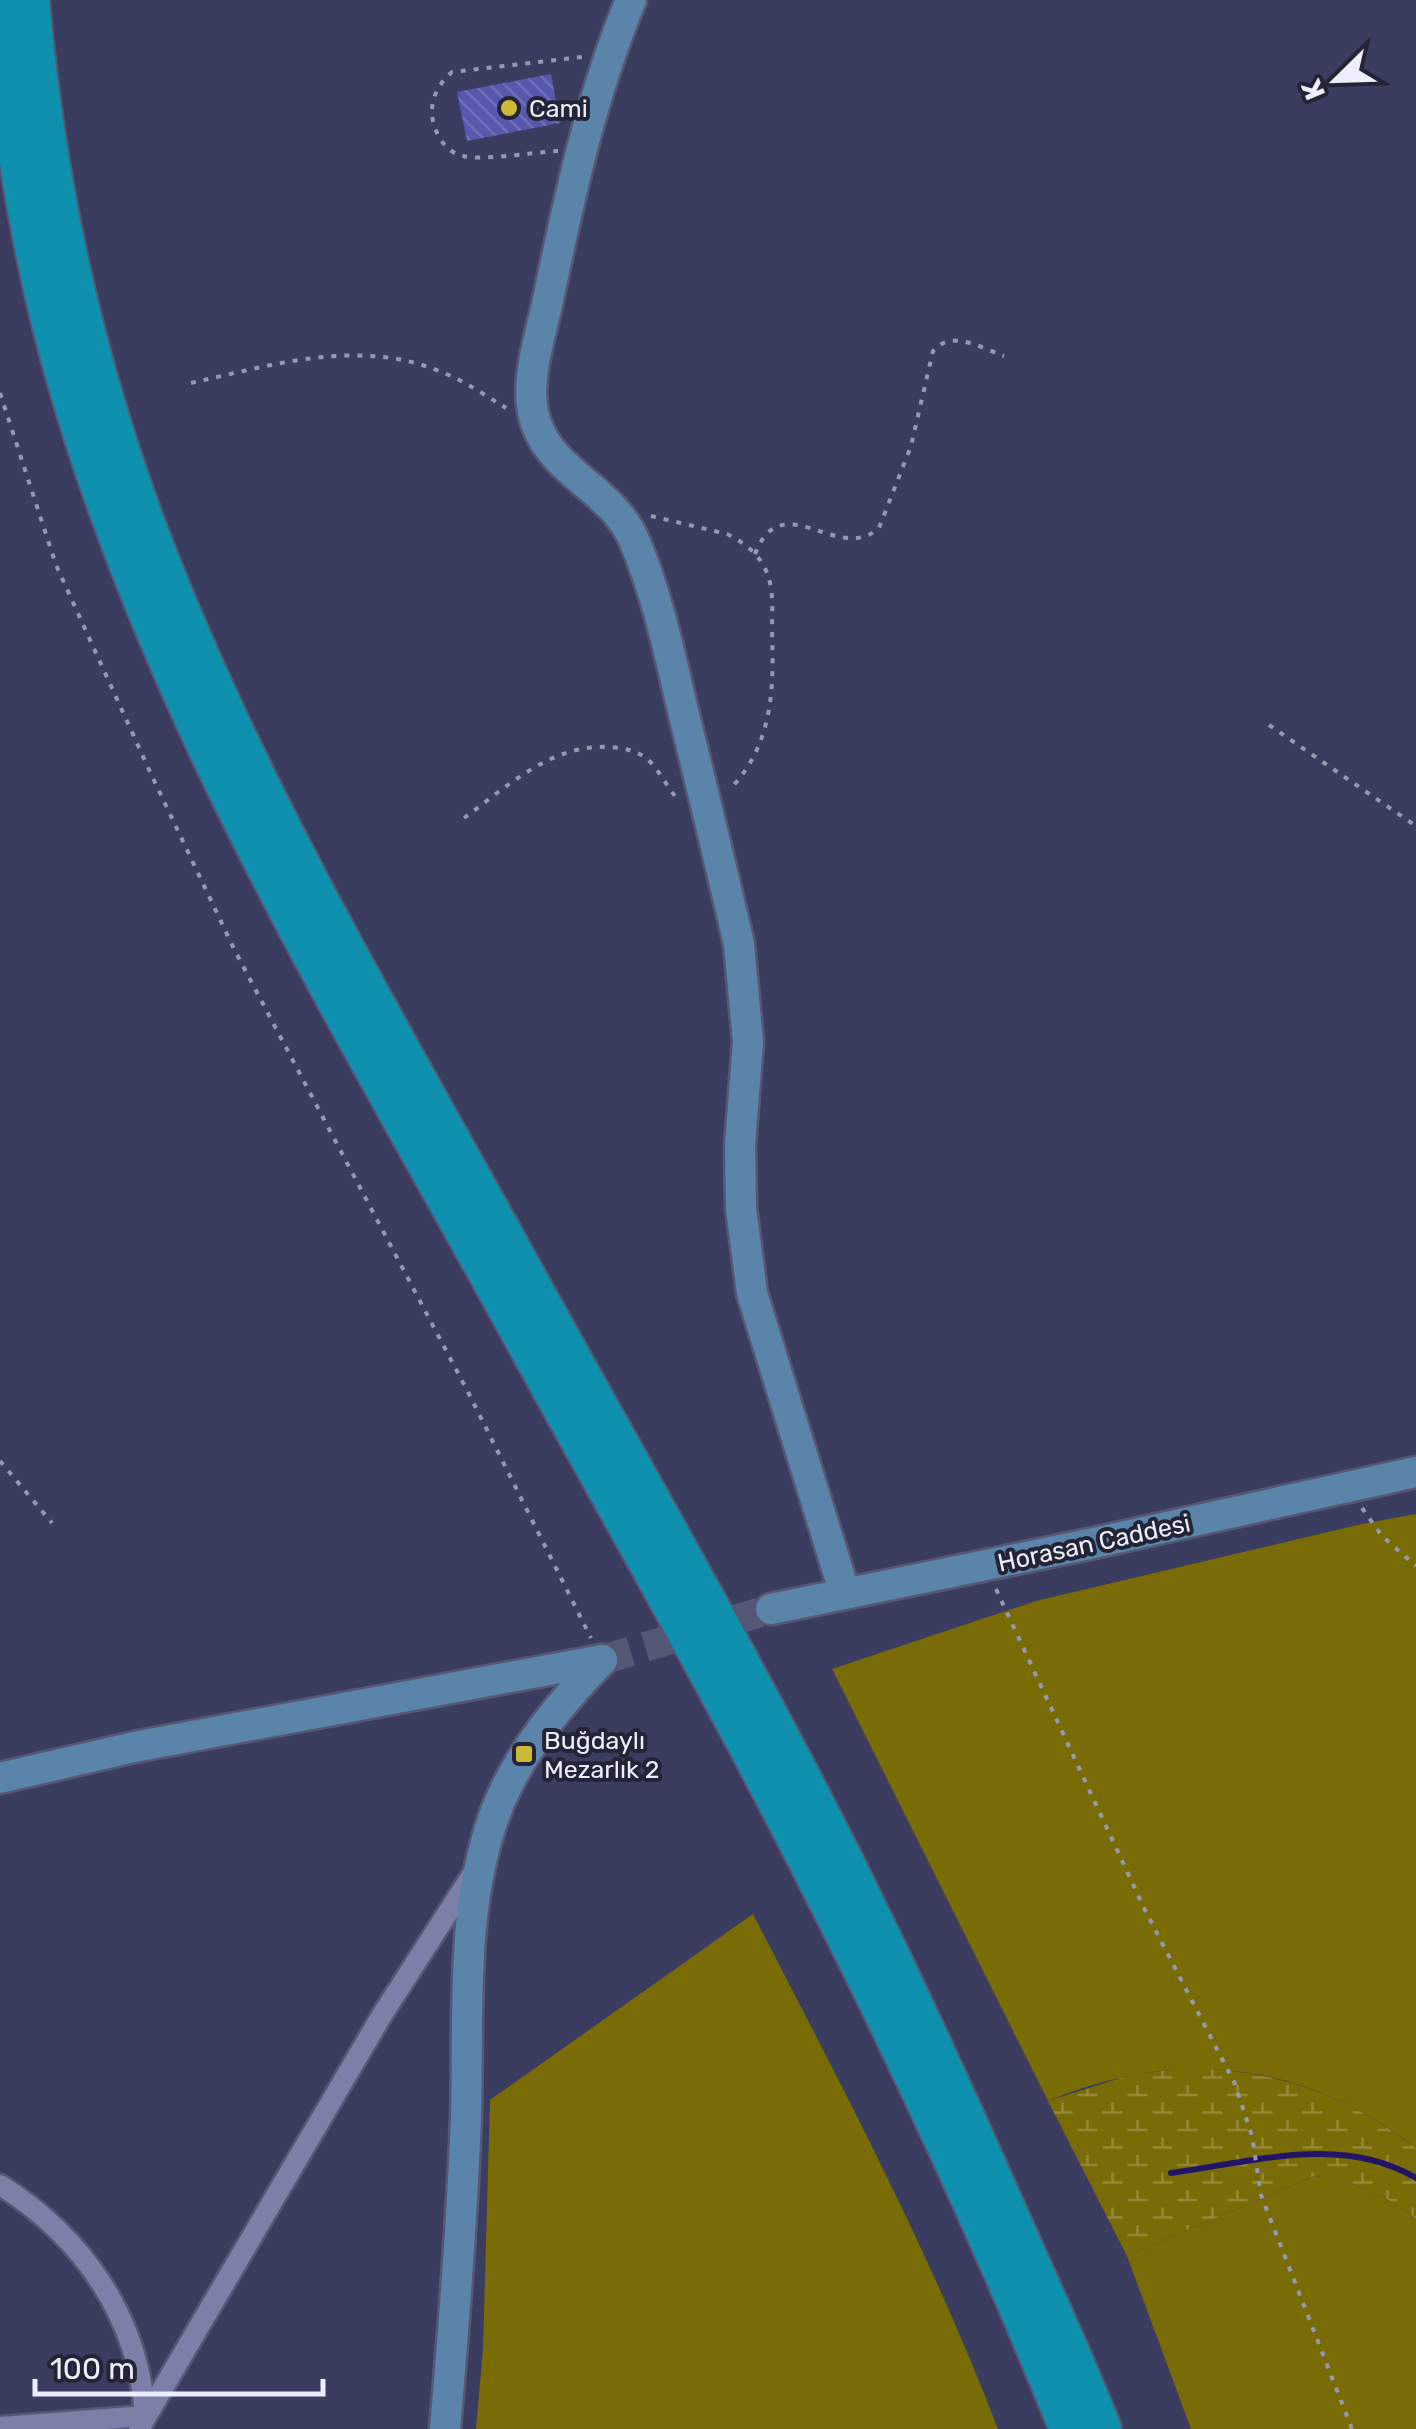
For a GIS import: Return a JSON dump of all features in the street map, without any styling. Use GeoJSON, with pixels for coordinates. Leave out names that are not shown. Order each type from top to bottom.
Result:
{"type":"FeatureCollection","features":[{"type":"Feature","properties":{"kind":"highway"},"geometry":{"type":"LineString","coordinates":[[30,0],[48,150],[86,332],[127,470],[190,631],[322,906],[731,1648],[839,1852],[949,2078],[1092,2422]]}},
{"type":"Feature","properties":{"kind":"highway"},"geometry":{"type":"LineString","coordinates":[[0,8],[18,156],[53,333],[109,514],[178,684],[322,973],[721,1695],[879,2004],[1010,2290],[1092,2422]]}},
{"type":"Feature","properties":{"kind":"street"},"geometry":{"type":"LineString","coordinates":[[631,0],[609,54],[582,150],[532,389],[538,429],[559,462],[615,508],[636,543],[659,611],[740,944],[748,1010],[740,1176],[752,1293],[846,1594]]}},
{"type":"Feature","properties":{"kind":"street","name":"Horasan Caddesi"},"geometry":{"type":"LineString","coordinates":[[772,1609],[1416,1472]]}},
{"type":"Feature","properties":{"kind":"street"},"geometry":{"type":"LineString","coordinates":[[0,1778],[134,1747],[602,1660]]}},
{"type":"Feature","properties":{"kind":"street"},"geometry":{"type":"LineString","coordinates":[[445,2429],[464,2151],[470,1932],[481,1862],[500,1802],[524,1754],[558,1707],[602,1660]]}},
{"type":"Feature","properties":{"kind":"street"},"geometry":{"type":"LineString","coordinates":[[142,2422],[382,2015],[481,1862]]}},
{"type":"Feature","properties":{"kind":"street"},"geometry":{"type":"LineString","coordinates":[[0,2185],[52,2224],[104,2286],[133,2344],[142,2422]]}},
{"type":"Feature","properties":{"kind":"street"},"geometry":{"type":"LineString","coordinates":[[0,2427],[142,2422]]}},
{"type":"Feature","properties":{"kind":"path"},"geometry":{"type":"LineString","coordinates":[[582,150],[464,156],[438,136],[432,116],[434,96],[452,72],[609,54]]}},
{"type":"Feature","properties":{"kind":"path"},"geometry":{"type":"LineString","coordinates":[[755,554],[769,531],[784,523],[850,539],[874,532],[879,528],[911,446],[937,346],[954,339],[1004,356]]}},
{"type":"Feature","properties":{"kind":"path"},"geometry":{"type":"LineString","coordinates":[[191,383],[311,357],[392,358],[453,376],[538,429]]}},
{"type":"Feature","properties":{"kind":"path"},"geometry":{"type":"LineString","coordinates":[[0,393],[56,565],[151,774],[243,966],[468,1392],[602,1660]]}},
{"type":"Feature","properties":{"kind":"path"},"geometry":{"type":"LineString","coordinates":[[464,818],[540,762],[572,750],[603,747],[641,754],[680,802],[688,808],[707,810],[736,784],[747,768],[769,717],[774,680],[772,586],[755,554],[727,534],[615,508]]}},
{"type":"Feature","properties":{"kind":"path"},"geometry":{"type":"LineString","coordinates":[[1268,726],[1416,826]]}},
{"type":"Feature","properties":{"kind":"path"},"geometry":{"type":"LineString","coordinates":[[0,1461],[52,1522]]}},
{"type":"Feature","properties":{"kind":"path"},"geometry":{"type":"LineString","coordinates":[[1351,1486],[1382,1536],[1416,1566]]}},
{"type":"Feature","properties":{"kind":"path"},"geometry":{"type":"LineString","coordinates":[[985,1566],[1144,1908],[1236,2084],[1252,2136],[1261,2195],[1352,2429]]}},
{"type":"Feature","properties":{"kind":"green space"},"geometry":{"type":"Polygon","coordinates":[[[1416,1514],[1416,2148],[1373,2119],[1330,2097],[1285,2081],[1239,2072],[1192,2069],[1145,2073],[1048,2101],[832,1669],[1036,1601],[1416,1514]]]}},
{"type":"Feature","properties":{"kind":"green space"},"geometry":{"type":"Polygon","coordinates":[[[753,1914],[914,2232],[998,2429],[476,2429],[483,2348],[490,2100],[753,1914]]]}},
{"type":"Feature","properties":{"kind":"green space"},"geometry":{"type":"Polygon","coordinates":[[[1186,2068],[1250,2074],[1308,2088],[1389,2129],[1416,2148],[1416,2219],[1368,2190],[1314,2176],[1127,2256],[1048,2101],[1130,2075],[1186,2068]]]}},
{"type":"Feature","properties":{"kind":"green space"},"geometry":{"type":"Polygon","coordinates":[[[1314,2176],[1368,2190],[1416,2219],[1416,2429],[1191,2429],[1127,2256],[1314,2176]]]}},
{"type":"Feature","properties":{"kind":"building","name":"Cami"},"geometry":{"type":"Polygon","coordinates":[[[551,74],[560,123],[467,141],[457,92],[551,74]]]}},
{"type":"Feature","properties":{"kind":"waterway"},"geometry":{"type":"LineString","coordinates":[[1171,2173],[1265,2158],[1327,2154],[1358,2157],[1416,2178]]}},
{"type":"Feature","properties":{"kind":"tunnel"},"geometry":{"type":"LineString","coordinates":[[602,1660],[771,1609]]}},
{"type":"Feature","properties":{"kind":"place","name":"Cami"},"geometry":{"type":"Point","coordinates":[509,108]}},
{"type":"Feature","properties":{"kind":"place","name":"Buğdaylı Mezarlık 2"},"geometry":{"type":"Point","coordinates":[524,1754]}}]}
